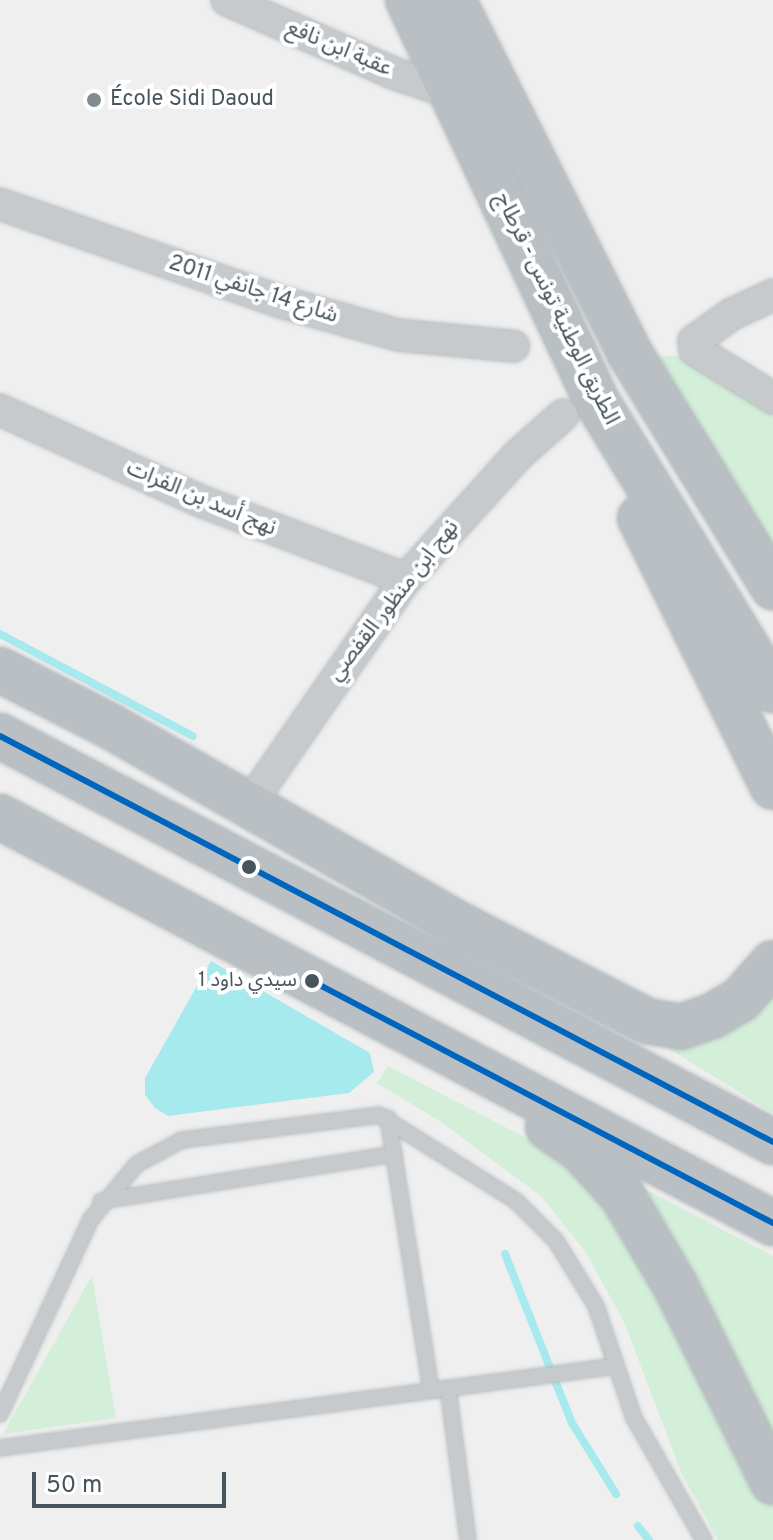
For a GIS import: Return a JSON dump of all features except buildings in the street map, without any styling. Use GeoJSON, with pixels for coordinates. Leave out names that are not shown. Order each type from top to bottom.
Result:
{"type":"FeatureCollection","features":[{"type":"Feature","properties":{"kind":"highway","name":"الطريق الوطنية تونس - قرطاج"},"geometry":{"type":"LineString","coordinates":[[408,0],[452,93],[579,407],[773,690]]}},
{"type":"Feature","properties":{"kind":"highway","name":"الطريق الوطنية تونس - قرطاج"},"geometry":{"type":"LineString","coordinates":[[453,0],[629,352],[773,587]]}},
{"type":"Feature","properties":{"kind":"highway"},"geometry":{"type":"LineString","coordinates":[[579,407],[631,497],[773,787]]}},
{"type":"Feature","properties":{"kind":"highway"},"geometry":{"type":"LineString","coordinates":[[0,670],[490,941],[647,1021],[680,1027],[741,999],[773,963]]}},
{"type":"Feature","properties":{"kind":"highway"},"geometry":{"type":"LineString","coordinates":[[0,736],[773,1140]]}},
{"type":"Feature","properties":{"kind":"highway"},"geometry":{"type":"LineString","coordinates":[[0,817],[444,1054],[773,1223]]}},
{"type":"Feature","properties":{"kind":"highway"},"geometry":{"type":"LineString","coordinates":[[490,941],[773,1140]]}},
{"type":"Feature","properties":{"kind":"highway"},"geometry":{"type":"LineString","coordinates":[[444,1054],[581,1150],[622,1195],[675,1285],[773,1482]]}},
{"type":"Feature","properties":{"kind":"street","name":"عقبة ابن نافع"},"geometry":{"type":"LineString","coordinates":[[227,0],[393,73],[452,93]]}},
{"type":"Feature","properties":{"kind":"street","name":"شارع 14 جانفي 2011"},"geometry":{"type":"LineString","coordinates":[[0,204],[258,294],[398,335],[513,346]]}},
{"type":"Feature","properties":{"kind":"street"},"geometry":{"type":"LineString","coordinates":[[773,295],[732,314],[701,335],[695,350],[773,398]]}},
{"type":"Feature","properties":{"kind":"street","name":"نهج ابن منظور القفصي"},"geometry":{"type":"LineString","coordinates":[[248,806],[406,579],[518,455],[579,407]]}},
{"type":"Feature","properties":{"kind":"street","name":"نهج أسد بن الفرات"},"geometry":{"type":"LineString","coordinates":[[0,410],[203,502],[406,579]]}},
{"type":"Feature","properties":{"kind":"lane"},"geometry":{"type":"LineString","coordinates":[[0,1414],[101,1201],[137,1164],[182,1140],[357,1114],[388,1118],[457,1160],[540,1222],[584,1284],[639,1428],[704,1540]]}},
{"type":"Feature","properties":{"kind":"lane"},"geometry":{"type":"LineString","coordinates":[[388,1118],[431,1390]]}},
{"type":"Feature","properties":{"kind":"lane"},"geometry":{"type":"LineString","coordinates":[[101,1201],[394,1154]]}},
{"type":"Feature","properties":{"kind":"lane"},"geometry":{"type":"LineString","coordinates":[[0,1448],[616,1366]]}},
{"type":"Feature","properties":{"kind":"lane"},"geometry":{"type":"LineString","coordinates":[[448,1388],[468,1540]]}},
{"type":"Feature","properties":{"kind":"green space"},"geometry":{"type":"Polygon","coordinates":[[[658,356],[710,356],[773,396],[773,543],[747,512],[658,356]]]}},
{"type":"Feature","properties":{"kind":"green space"},"geometry":{"type":"Polygon","coordinates":[[[773,988],[773,1113],[669,1049],[672,1042],[773,988]]]}},
{"type":"Feature","properties":{"kind":"green space"},"geometry":{"type":"Polygon","coordinates":[[[388,1066],[542,1146],[608,1200],[773,1496],[773,1540],[718,1540],[681,1472],[624,1322],[586,1253],[541,1196],[441,1122],[377,1083],[388,1066]]]}},
{"type":"Feature","properties":{"kind":"green space"},"geometry":{"type":"Polygon","coordinates":[[[643,1188],[773,1256],[773,1462],[643,1188]]]}},
{"type":"Feature","properties":{"kind":"green space"},"geometry":{"type":"Polygon","coordinates":[[[92,1275],[116,1418],[3,1434],[92,1275]]]}},
{"type":"Feature","properties":{"kind":"water"},"geometry":{"type":"Polygon","coordinates":[[[211,961],[370,1053],[374,1072],[349,1093],[168,1116],[155,1108],[145,1095],[145,1078],[211,961]]]}},
{"type":"Feature","properties":{"kind":"waterway"},"geometry":{"type":"LineString","coordinates":[[0,634],[193,736]]}},
{"type":"Feature","properties":{"kind":"waterway"},"geometry":{"type":"LineString","coordinates":[[505,1254],[572,1423],[616,1494]]}},
{"type":"Feature","properties":{"kind":"waterway"},"geometry":{"type":"LineString","coordinates":[[638,1526],[649,1540]]}},
{"type":"Feature","properties":{"kind":"transit line"},"geometry":{"type":"LineString","coordinates":[[0,736],[773,1142]]}},
{"type":"Feature","properties":{"kind":"transit line"},"geometry":{"type":"LineString","coordinates":[[312,981],[773,1223]]}},
{"type":"Feature","properties":{"kind":"place","name":"École Sidi Daoud"},"geometry":{"type":"Point","coordinates":[94,100]}},
{"type":"Feature","properties":{"kind":"place","name":"سيدي داود 1"},"geometry":{"type":"Point","coordinates":[312,981]}}]}
